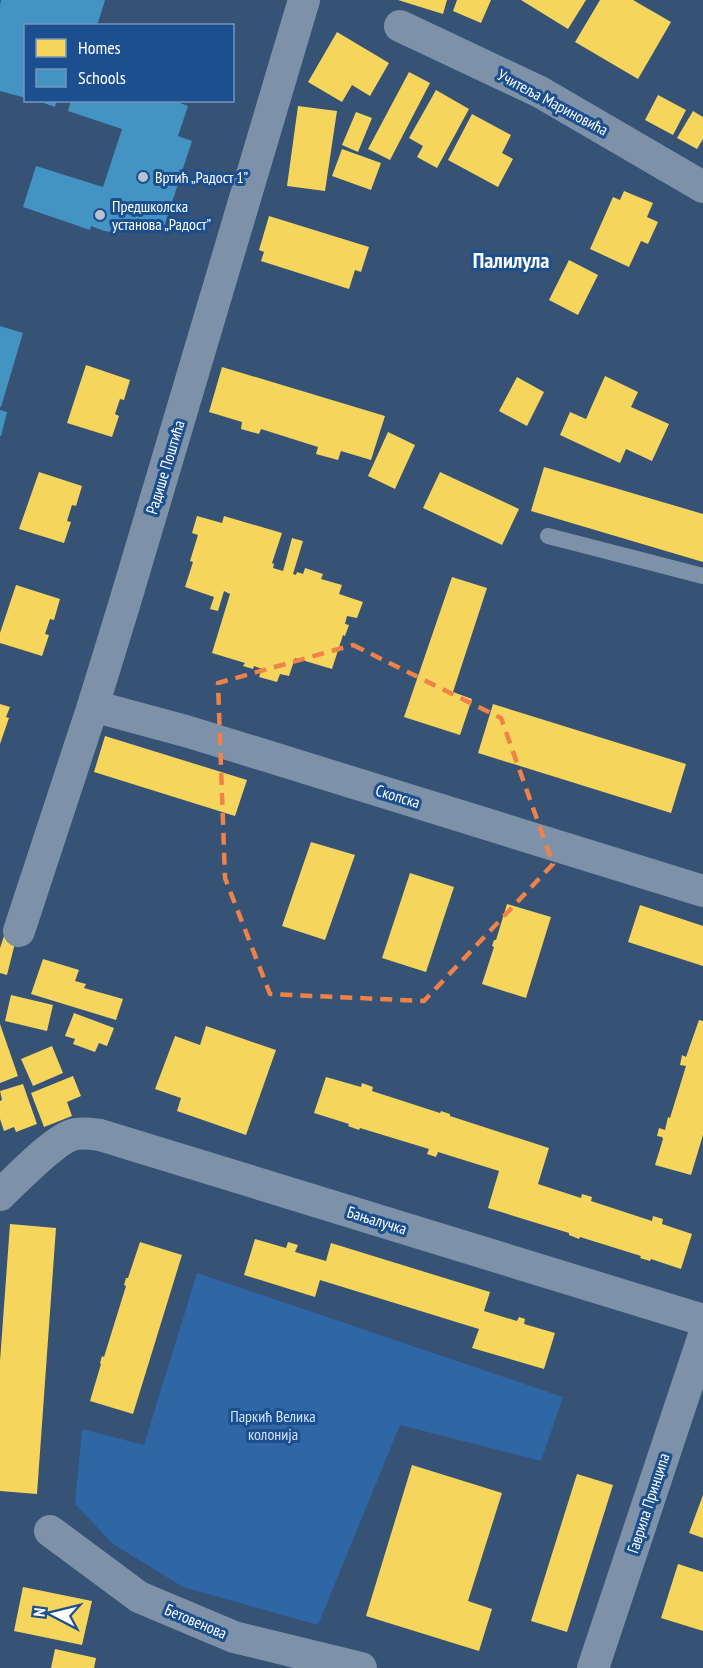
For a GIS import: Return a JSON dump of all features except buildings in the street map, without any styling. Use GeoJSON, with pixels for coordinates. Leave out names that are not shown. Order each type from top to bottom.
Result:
{"type":"FeatureCollection","features":[{"type":"Feature","properties":{"kind":"street","name":"Радише Поштића"},"geometry":{"type":"LineString","coordinates":[[19,931],[93,706],[304,0]]}},
{"type":"Feature","properties":{"kind":"street","name":"Учитеља Мариновића"},"geometry":{"type":"LineString","coordinates":[[399,26],[540,92],[703,188]]}},
{"type":"Feature","properties":{"kind":"street","name":"Скопска"},"geometry":{"type":"LineString","coordinates":[[93,706],[189,732],[703,891]]}},
{"type":"Feature","properties":{"kind":"street","name":"Бањалучка"},"geometry":{"type":"LineString","coordinates":[[0,1195],[53,1146],[72,1135],[100,1136],[703,1320]]}},
{"type":"Feature","properties":{"kind":"street","name":"Гаврила Принципа"},"geometry":{"type":"LineString","coordinates":[[593,1668],[703,1338]]}},
{"type":"Feature","properties":{"kind":"street","name":"Бетовенова"},"geometry":{"type":"LineString","coordinates":[[50,1531],[139,1597],[234,1637],[362,1668]]}},
{"type":"Feature","properties":{"kind":"lane"},"geometry":{"type":"LineString","coordinates":[[548,536],[703,576]]}},
{"type":"Feature","properties":{"kind":"highlighted area"},"geometry":{"type":"Polygon","coordinates":[[[353,645],[501,718],[553,864],[424,1001],[270,994],[225,878],[218,683],[353,645]]]}},
{"type":"Feature","properties":{"kind":"green space","name":"Паркић Велика колонија"},"geometry":{"type":"Polygon","coordinates":[[[197,1273],[563,1397],[541,1461],[400,1425],[318,1625],[183,1587],[113,1544],[75,1504],[82,1429],[144,1445],[197,1273]]]}},
{"type":"Feature","properties":{"kind":"place","name":"Вртић „Радост 1”"},"geometry":{"type":"Point","coordinates":[143,177]}},
{"type":"Feature","properties":{"kind":"place","name":"Предшколска установа „Радост”"},"geometry":{"type":"Point","coordinates":[100,215]}},
{"type":"Feature","properties":{"kind":"district","name":"Палилула"},"geometry":{"type":"Point","coordinates":[511,260]}}]}
